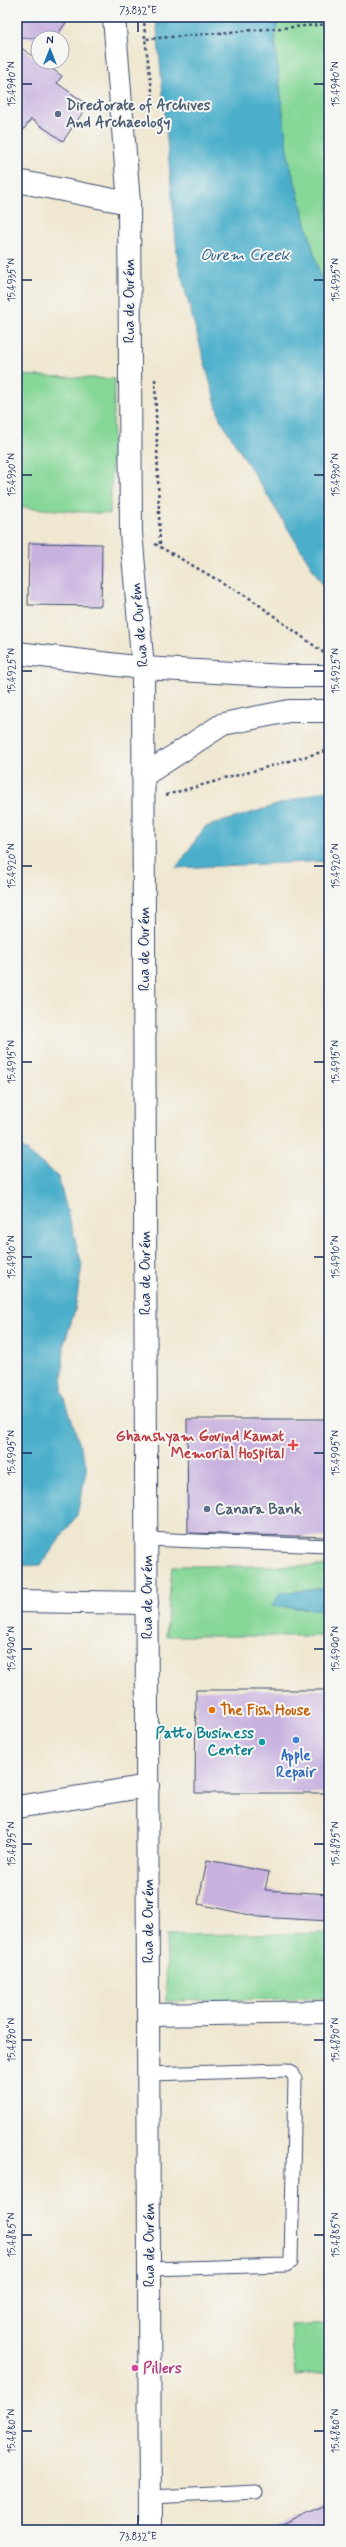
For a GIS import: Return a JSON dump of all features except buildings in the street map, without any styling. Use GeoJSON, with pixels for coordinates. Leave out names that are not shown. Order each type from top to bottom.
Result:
{"type":"FeatureCollection","features":[{"type":"Feature","properties":{"kind":"main road","name":"Rua de Ourém"},"geometry":{"type":"LineString","coordinates":[[114,17],[129,203],[131,533],[143,668],[150,2530]]}},
{"type":"Feature","properties":{"kind":"main road"},"geometry":{"type":"LineString","coordinates":[[17,181],[129,203]]}},
{"type":"Feature","properties":{"kind":"main road"},"geometry":{"type":"LineString","coordinates":[[17,653],[143,668],[286,676],[329,676]]}},
{"type":"Feature","properties":{"kind":"main road"},"geometry":{"type":"LineString","coordinates":[[143,776],[223,724],[289,711],[329,711]]}},
{"type":"Feature","properties":{"kind":"main road"},"geometry":{"type":"LineString","coordinates":[[17,1601],[147,1603]]}},
{"type":"Feature","properties":{"kind":"main road"},"geometry":{"type":"LineString","coordinates":[[17,1807],[148,1786]]}},
{"type":"Feature","properties":{"kind":"main road"},"geometry":{"type":"LineString","coordinates":[[148,2015],[329,2012]]}},
{"type":"Feature","properties":{"kind":"lane"},"geometry":{"type":"LineString","coordinates":[[146,1539],[329,1546]]}},
{"type":"Feature","properties":{"kind":"lane"},"geometry":{"type":"LineString","coordinates":[[149,2074],[287,2070],[292,2072],[295,2079],[291,2262],[286,2265],[149,2269]]}},
{"type":"Feature","properties":{"kind":"lane"},"geometry":{"type":"LineString","coordinates":[[150,2497],[256,2492]]}},
{"type":"Feature","properties":{"kind":"path"},"geometry":{"type":"LineString","coordinates":[[139,112],[154,105],[145,39],[144,17]]}},
{"type":"Feature","properties":{"kind":"path"},"geometry":{"type":"LineString","coordinates":[[145,39],[160,39],[329,24]]}},
{"type":"Feature","properties":{"kind":"path"},"geometry":{"type":"LineString","coordinates":[[131,533],[160,546],[251,599],[324,653]]}},
{"type":"Feature","properties":{"kind":"path"},"geometry":{"type":"LineString","coordinates":[[143,801],[329,750]]}},
{"type":"Feature","properties":{"kind":"green space"},"geometry":{"type":"Polygon","coordinates":[[[278,17],[329,17],[329,308],[288,157],[275,44],[278,17]]]}},
{"type":"Feature","properties":{"kind":"green space"},"geometry":{"type":"Polygon","coordinates":[[[17,375],[115,379],[110,514],[17,507],[17,375]]]}},
{"type":"Feature","properties":{"kind":"green space"},"geometry":{"type":"Polygon","coordinates":[[[172,1566],[329,1566],[329,1588],[280,1593],[272,1606],[329,1610],[329,1636],[166,1636],[172,1566]]]}},
{"type":"Feature","properties":{"kind":"green space"},"geometry":{"type":"Polygon","coordinates":[[[329,1933],[329,1998],[166,2001],[167,1935],[329,1933]]]}},
{"type":"Feature","properties":{"kind":"green space"},"geometry":{"type":"Polygon","coordinates":[[[329,2323],[329,2373],[295,2375],[291,2325],[329,2323]]]}},
{"type":"Feature","properties":{"kind":"water","name":"Ourem Creek"},"geometry":{"type":"Polygon","coordinates":[[[156,17],[278,17],[275,44],[288,157],[329,308],[329,595],[220,419],[178,264],[156,17]]]}},
{"type":"Feature","properties":{"kind":"water"},"geometry":{"type":"Polygon","coordinates":[[[329,789],[329,861],[176,868],[205,827],[329,789]]]}},
{"type":"Feature","properties":{"kind":"water"},"geometry":{"type":"Polygon","coordinates":[[[17,1143],[58,1177],[82,1265],[75,1310],[64,1344],[62,1390],[87,1467],[77,1515],[41,1565],[17,1566],[17,1143]]]}},
{"type":"Feature","properties":{"kind":"water"},"geometry":{"type":"Polygon","coordinates":[[[329,1588],[329,1610],[272,1606],[280,1593],[329,1588]]]}},
{"type":"Feature","properties":{"kind":"place","name":"Directorate of Archives And Archaeology"},"geometry":{"type":"Point","coordinates":[58,114]}},
{"type":"Feature","properties":{"kind":"place","name":"Ghanshyam Govind Kamat Memorial Hospital"},"geometry":{"type":"Point","coordinates":[293,1445]}},
{"type":"Feature","properties":{"kind":"place","name":"Canara Bank"},"geometry":{"type":"Point","coordinates":[207,1509]}},
{"type":"Feature","properties":{"kind":"place","name":"The Fish House"},"geometry":{"type":"Point","coordinates":[212,1710]}},
{"type":"Feature","properties":{"kind":"place","name":"Apple Repair"},"geometry":{"type":"Point","coordinates":[296,1740]}},
{"type":"Feature","properties":{"kind":"place","name":"Patto Business Center"},"geometry":{"type":"Point","coordinates":[262,1742]}},
{"type":"Feature","properties":{"kind":"place","name":"Pillers"},"geometry":{"type":"Point","coordinates":[135,2368]}}]}
